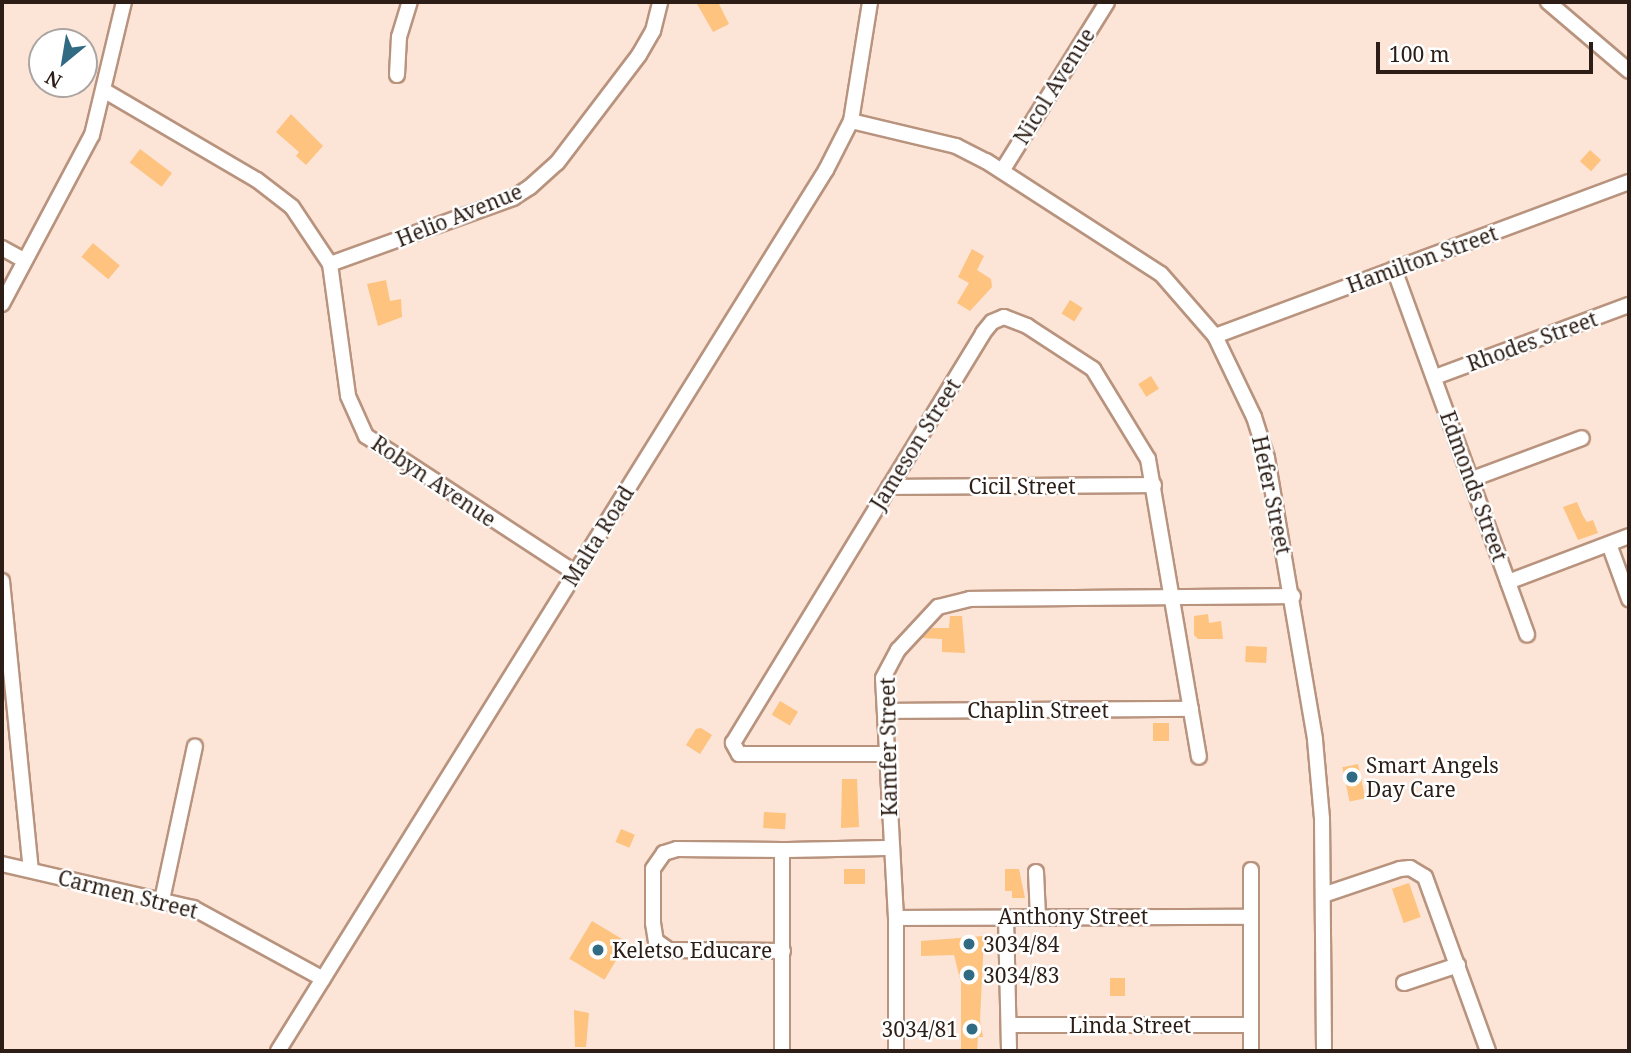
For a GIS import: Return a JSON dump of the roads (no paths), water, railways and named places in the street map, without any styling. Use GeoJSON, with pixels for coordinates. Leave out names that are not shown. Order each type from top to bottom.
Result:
{"type":"FeatureCollection","features":[{"type":"Feature","properties":{"kind":"street"},"geometry":{"type":"LineString","coordinates":[[2,304],[22,259],[83,155],[105,91],[124,2]]}},
{"type":"Feature","properties":{"kind":"street"},"geometry":{"type":"LineString","coordinates":[[397,75],[399,37],[410,2]]}},
{"type":"Feature","properties":{"kind":"street","name":"Helio Avenue"},"geometry":{"type":"LineString","coordinates":[[330,264],[513,198],[530,187],[557,163],[639,55],[653,31],[660,2]]}},
{"type":"Feature","properties":{"kind":"street","name":"Malta Road"},"geometry":{"type":"LineString","coordinates":[[278,1051],[802,210],[851,121],[870,2]]}},
{"type":"Feature","properties":{"kind":"street","name":"Nicol Avenue"},"geometry":{"type":"LineString","coordinates":[[1002,171],[1107,2]]}},
{"type":"Feature","properties":{"kind":"street"},"geometry":{"type":"LineString","coordinates":[[1548,2],[1629,71]]}},
{"type":"Feature","properties":{"kind":"street","name":"Robyn Avenue"},"geometry":{"type":"LineString","coordinates":[[105,91],[281,196],[330,264],[348,396],[366,436],[575,573]]}},
{"type":"Feature","properties":{"kind":"street","name":"Hefer Street"},"geometry":{"type":"LineString","coordinates":[[851,121],[956,146],[1002,171],[1161,274],[1215,336],[1261,438],[1293,596],[1319,781],[1324,1051]]}},
{"type":"Feature","properties":{"kind":"street","name":"Hamilton Street"},"geometry":{"type":"LineString","coordinates":[[1215,336],[1629,182]]}},
{"type":"Feature","properties":{"kind":"street"},"geometry":{"type":"LineString","coordinates":[[2,248],[22,259]]}},
{"type":"Feature","properties":{"kind":"street","name":"Edmonds Street"},"geometry":{"type":"LineString","coordinates":[[1394,269],[1508,582],[1629,537]]}},
{"type":"Feature","properties":{"kind":"street","name":"Rhodes Street"},"geometry":{"type":"LineString","coordinates":[[1435,377],[1629,305]]}},
{"type":"Feature","properties":{"kind":"street","name":"Jameson Street"},"geometry":{"type":"LineString","coordinates":[[885,754],[739,754],[733,743],[989,324],[1004,317],[1027,326],[1098,374],[1148,459],[1173,598]]}},
{"type":"Feature","properties":{"kind":"street"},"geometry":{"type":"LineString","coordinates":[[1472,479],[1582,438]]}},
{"type":"Feature","properties":{"kind":"street","name":"Cicil Street"},"geometry":{"type":"LineString","coordinates":[[889,487],[1154,485]]}},
{"type":"Feature","properties":{"kind":"street"},"geometry":{"type":"LineString","coordinates":[[1609,544],[1629,599]]}},
{"type":"Feature","properties":{"kind":"street"},"geometry":{"type":"LineString","coordinates":[[2,581],[31,870]]}},
{"type":"Feature","properties":{"kind":"street"},"geometry":{"type":"LineString","coordinates":[[1508,582],[1527,635]]}},
{"type":"Feature","properties":{"kind":"street","name":"Kamfer Street"},"geometry":{"type":"LineString","coordinates":[[896,1051],[896,918],[885,754],[887,666],[944,604],[970,599],[1293,596]]}},
{"type":"Feature","properties":{"kind":"street"},"geometry":{"type":"LineString","coordinates":[[1173,598],[1199,757]]}},
{"type":"Feature","properties":{"kind":"street","name":"Chaplin Street"},"geometry":{"type":"LineString","coordinates":[[885,711],[1191,709]]}},
{"type":"Feature","properties":{"kind":"street"},"geometry":{"type":"LineString","coordinates":[[162,900],[195,746]]}},
{"type":"Feature","properties":{"kind":"street"},"geometry":{"type":"LineString","coordinates":[[783,951],[669,950],[654,937],[653,869],[668,851],[891,848]]}},
{"type":"Feature","properties":{"kind":"street"},"geometry":{"type":"LineString","coordinates":[[782,850],[782,1051]]}},
{"type":"Feature","properties":{"kind":"street","name":"Carmen Street"},"geometry":{"type":"LineString","coordinates":[[2,864],[162,900],[226,922],[323,979]]}},
{"type":"Feature","properties":{"kind":"street"},"geometry":{"type":"LineString","coordinates":[[1323,895],[1401,869],[1416,871],[1429,884],[1488,1051]]}},
{"type":"Feature","properties":{"kind":"street"},"geometry":{"type":"LineString","coordinates":[[1251,870],[1251,1051]]}},
{"type":"Feature","properties":{"kind":"street"},"geometry":{"type":"LineString","coordinates":[[1036,872],[1038,916]]}},
{"type":"Feature","properties":{"kind":"street"},"geometry":{"type":"LineString","coordinates":[[1006,917],[1009,1051]]}},
{"type":"Feature","properties":{"kind":"street","name":"Anthony Street"},"geometry":{"type":"LineString","coordinates":[[896,918],[1250,917]]}},
{"type":"Feature","properties":{"kind":"street"},"geometry":{"type":"LineString","coordinates":[[1404,983],[1458,965]]}},
{"type":"Feature","properties":{"kind":"street","name":"Linda Street"},"geometry":{"type":"LineString","coordinates":[[1009,1025],[1251,1025]]}},
{"type":"Feature","properties":{"kind":"place","name":"Smart Angels Day Care"},"geometry":{"type":"Point","coordinates":[1352,777]}},
{"type":"Feature","properties":{"kind":"place","name":"3034/84"},"geometry":{"type":"Point","coordinates":[969,944]}},
{"type":"Feature","properties":{"kind":"place","name":"Keletso Educare"},"geometry":{"type":"Point","coordinates":[598,950]}},
{"type":"Feature","properties":{"kind":"place","name":"3034/83"},"geometry":{"type":"Point","coordinates":[969,975]}},
{"type":"Feature","properties":{"kind":"place","name":"3034/81"},"geometry":{"type":"Point","coordinates":[972,1029]}}]}
